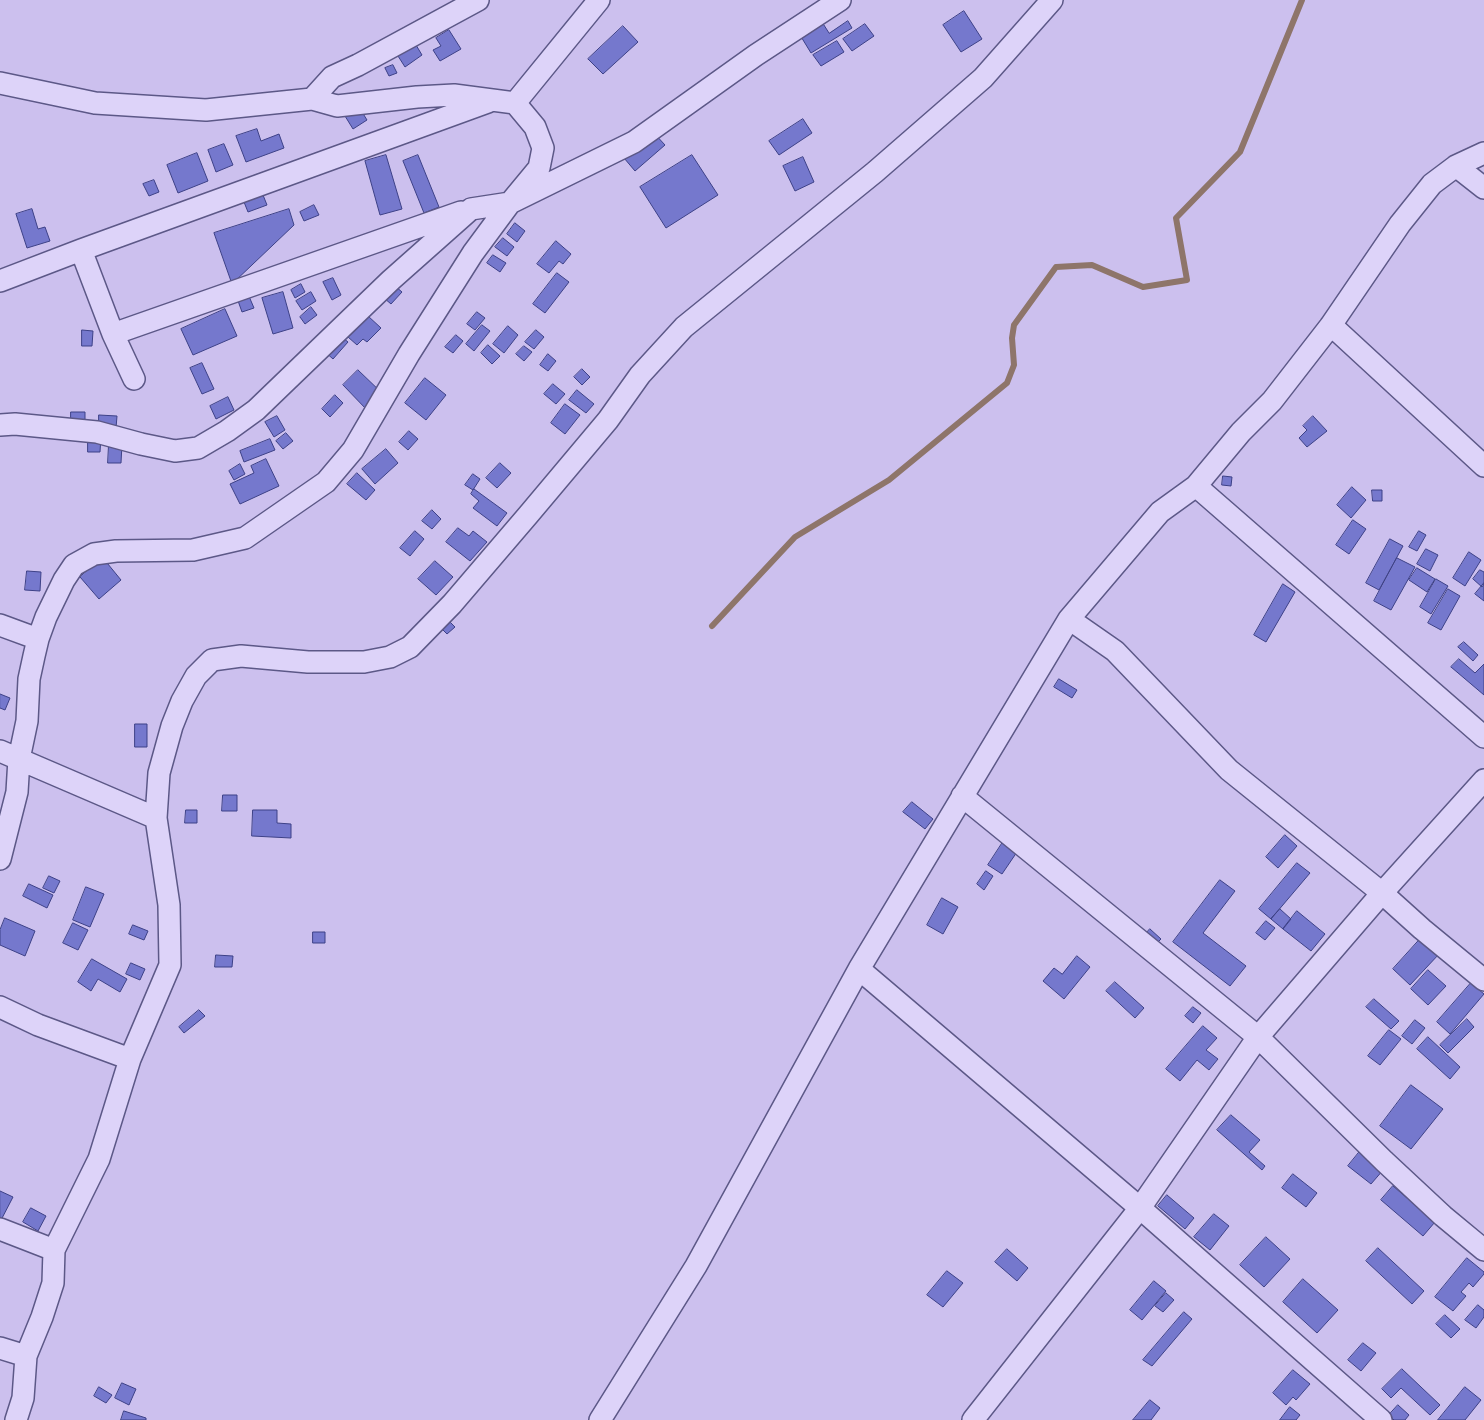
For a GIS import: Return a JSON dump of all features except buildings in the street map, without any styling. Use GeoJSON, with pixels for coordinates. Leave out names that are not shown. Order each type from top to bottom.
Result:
{"type":"FeatureCollection","features":[{"type":"Feature","properties":{"kind":"street"},"geometry":{"type":"LineString","coordinates":[[312,99],[332,76],[358,65],[478,0]]}},
{"type":"Feature","properties":{"kind":"street"},"geometry":{"type":"LineString","coordinates":[[515,103],[599,0]]}},
{"type":"Feature","properties":{"kind":"street"},"geometry":{"type":"LineString","coordinates":[[113,334],[471,209],[510,203],[634,142],[756,55],[840,0]]}},
{"type":"Feature","properties":{"kind":"street"},"geometry":{"type":"LineString","coordinates":[[16,1420],[22,1398],[26,1356],[53,1284],[54,1250],[99,1158],[130,1059],[170,965],[169,905],[156,818],[159,774],[172,726],[182,701],[196,676],[212,660],[241,656],[308,662],[364,662],[390,657],[410,648],[452,604],[530,514],[608,420],[640,375],[684,328],[875,172],[983,78],[1052,0]]}},
{"type":"Feature","properties":{"kind":"street"},"geometry":{"type":"LineString","coordinates":[[0,83],[95,104],[206,110],[312,99],[337,106],[454,95],[515,103],[535,127],[543,148],[539,168],[473,253],[409,354],[353,450],[326,482],[245,538],[193,550],[116,551],[94,554],[74,565],[64,580],[38,639],[29,679],[27,721],[10,755],[17,792],[0,858]]}},
{"type":"Feature","properties":{"kind":"street"},"geometry":{"type":"LineString","coordinates":[[0,281],[493,100]]}},
{"type":"Feature","properties":{"kind":"street"},"geometry":{"type":"LineString","coordinates":[[600,1420],[696,1266],[859,969],[1069,619],[1160,512],[1196,486],[1241,432],[1272,401],[1331,325],[1400,224],[1432,184],[1456,166],[1484,153]]}},
{"type":"Feature","properties":{"kind":"street"},"geometry":{"type":"LineString","coordinates":[[1456,166],[1484,188]]}},
{"type":"Feature","properties":{"kind":"street"},"geometry":{"type":"LineString","coordinates":[[0,426],[15,424],[97,432],[175,451],[198,448],[227,431],[256,410],[391,280],[471,209]]}},
{"type":"Feature","properties":{"kind":"street"},"geometry":{"type":"LineString","coordinates":[[81,250],[113,334],[134,379]]}},
{"type":"Feature","properties":{"kind":"street"},"geometry":{"type":"LineString","coordinates":[[1331,325],[1484,466]]}},
{"type":"Feature","properties":{"kind":"street"},"geometry":{"type":"LineString","coordinates":[[1196,486],[1484,737]]}},
{"type":"Feature","properties":{"kind":"street"},"geometry":{"type":"LineString","coordinates":[[1069,619],[1115,651],[1229,770],[1382,893],[1484,980]]}},
{"type":"Feature","properties":{"kind":"street"},"geometry":{"type":"LineString","coordinates":[[0,625],[38,639]]}},
{"type":"Feature","properties":{"kind":"street"},"geometry":{"type":"LineString","coordinates":[[10,755],[156,818]]}},
{"type":"Feature","properties":{"kind":"street"},"geometry":{"type":"LineString","coordinates":[[973,1420],[1140,1208],[1258,1038],[1382,893],[1484,780]]}},
{"type":"Feature","properties":{"kind":"street"},"geometry":{"type":"LineString","coordinates":[[962,796],[1258,1038],[1384,1161],[1443,1216],[1484,1250]]}},
{"type":"Feature","properties":{"kind":"street"},"geometry":{"type":"LineString","coordinates":[[859,969],[1140,1208],[1381,1420]]}},
{"type":"Feature","properties":{"kind":"street"},"geometry":{"type":"LineString","coordinates":[[0,1007],[38,1025],[130,1059]]}},
{"type":"Feature","properties":{"kind":"street"},"geometry":{"type":"LineString","coordinates":[[0,1230],[54,1250]]}},
{"type":"Feature","properties":{"kind":"street"},"geometry":{"type":"LineString","coordinates":[[0,1348],[26,1356]]}},
{"type":"Feature","properties":{"kind":"waterway"},"geometry":{"type":"LineString","coordinates":[[712,626],[795,537],[889,480],[1007,383],[1014,365],[1012,338],[1014,325],[1056,267],[1092,265],[1143,287],[1187,280],[1176,218],[1240,152],[1302,0]]}}]}
